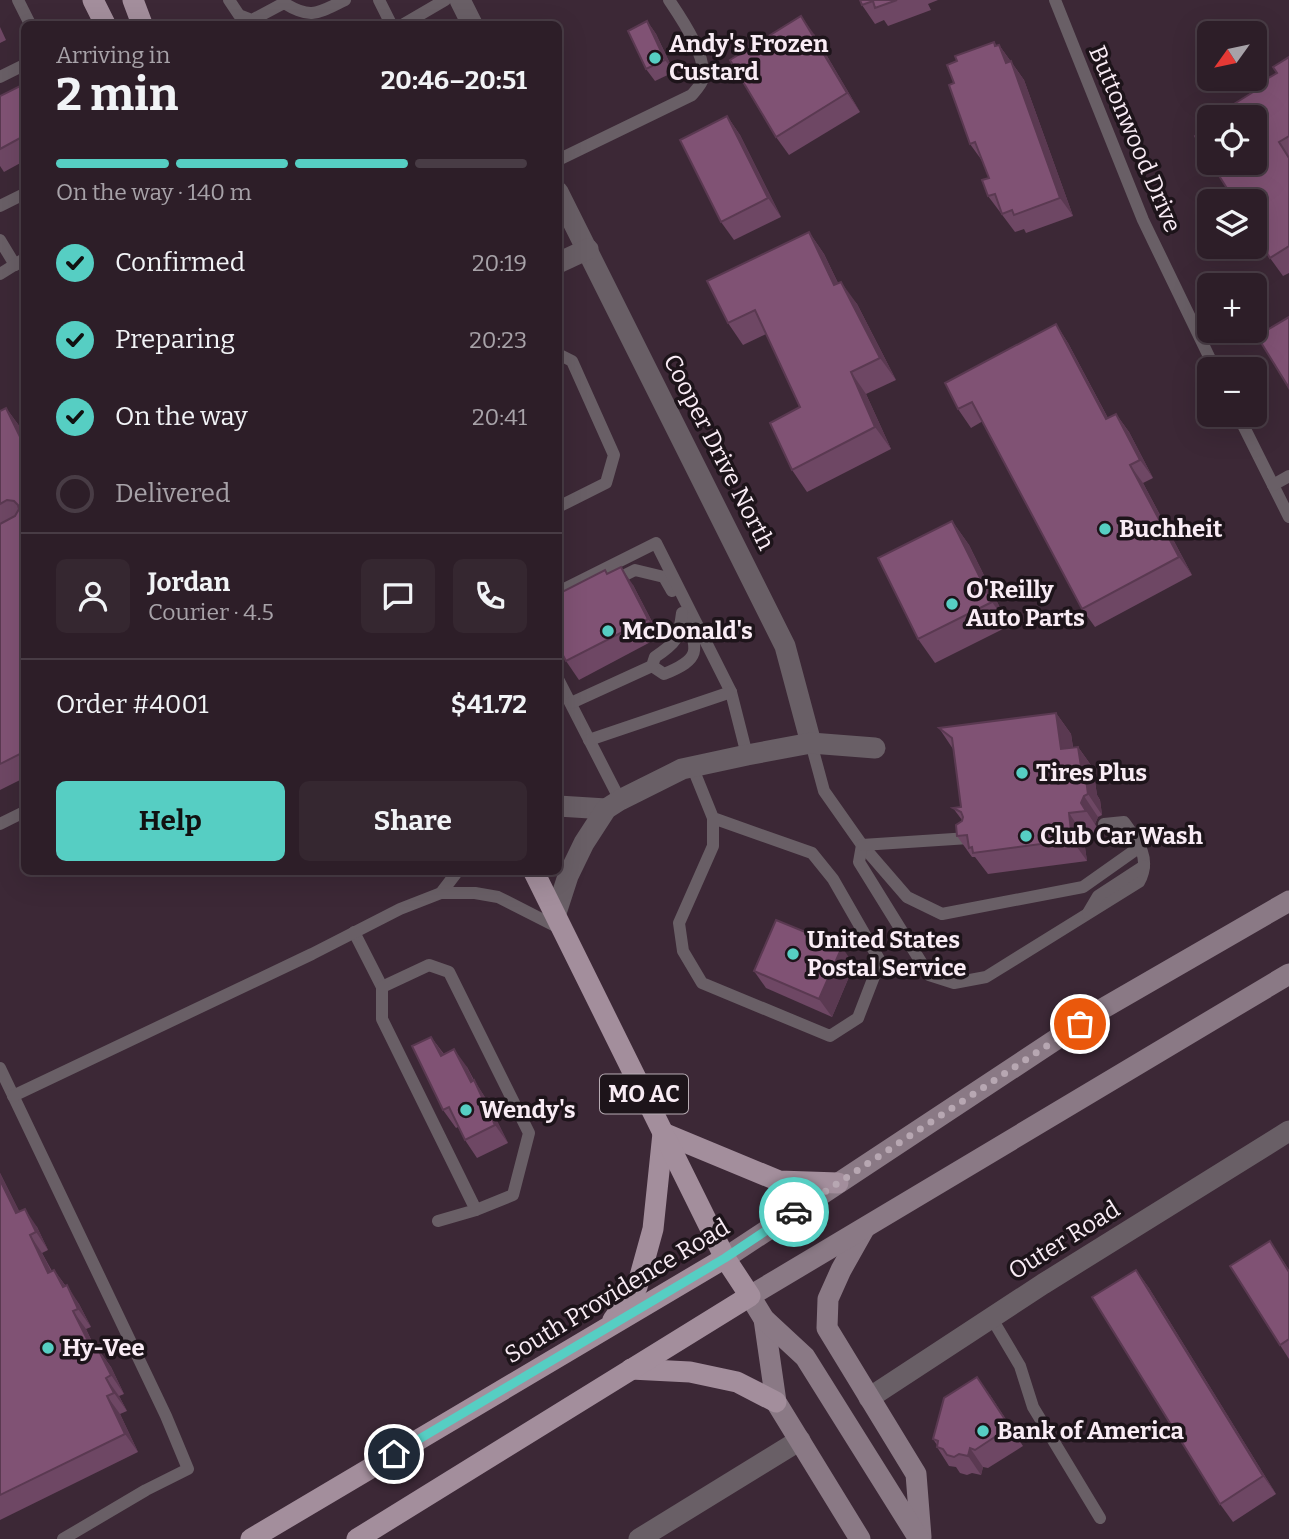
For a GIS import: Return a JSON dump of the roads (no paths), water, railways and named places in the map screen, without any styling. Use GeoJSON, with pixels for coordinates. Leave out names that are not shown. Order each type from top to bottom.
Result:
{"type":"FeatureCollection","features":[{"type":"Feature","properties":{"kind":"main road"},"geometry":{"type":"LineString","coordinates":[[93,0],[104,21]]}},
{"type":"Feature","properties":{"kind":"main road"},"geometry":{"type":"LineString","coordinates":[[133,0],[141,21]]}},
{"type":"Feature","properties":{"kind":"main road","name":"MO AC"},"geometry":{"type":"LineString","coordinates":[[535,875],[725,1258],[750,1296]]}},
{"type":"Feature","properties":{"kind":"main road","name":"South Providence Road"},"geometry":{"type":"LineString","coordinates":[[251,1539],[725,1258],[1102,1009],[1289,901]]}},
{"type":"Feature","properties":{"kind":"main road"},"geometry":{"type":"LineString","coordinates":[[358,1539],[750,1296],[1289,974]]}},
{"type":"Feature","properties":{"kind":"main road"},"geometry":{"type":"LineString","coordinates":[[608,1327],[637,1287],[653,1228],[663,1133],[779,1181],[838,1183]]}},
{"type":"Feature","properties":{"kind":"main road"},"geometry":{"type":"LineString","coordinates":[[866,1227],[828,1299],[827,1328],[916,1474],[920,1539]]}},
{"type":"Feature","properties":{"kind":"main road"},"geometry":{"type":"LineString","coordinates":[[750,1296],[764,1319],[805,1357],[920,1539]]}},
{"type":"Feature","properties":{"kind":"main road"},"geometry":{"type":"LineString","coordinates":[[764,1319],[776,1402],[860,1539]]}},
{"type":"Feature","properties":{"kind":"main road"},"geometry":{"type":"LineString","coordinates":[[631,1369],[690,1372],[737,1382],[776,1402]]}},
{"type":"Feature","properties":{"kind":"street"},"geometry":{"type":"LineString","coordinates":[[460,0],[470,21]]}},
{"type":"Feature","properties":{"kind":"street","name":"Cooper Drive North"},"geometry":{"type":"LineString","coordinates":[[562,200],[785,646],[811,743]]}},
{"type":"Feature","properties":{"kind":"street"},"geometry":{"type":"LineString","coordinates":[[562,261],[588,249]]}},
{"type":"Feature","properties":{"kind":"street"},"geometry":{"type":"LineString","coordinates":[[559,923],[568,876],[584,844],[613,805],[682,768],[811,743],[875,748]]}},
{"type":"Feature","properties":{"kind":"street"},"geometry":{"type":"LineString","coordinates":[[562,806],[613,805]]}},
{"type":"Feature","properties":{"kind":"street","name":"Outer Road"},"geometry":{"type":"LineString","coordinates":[[869,1398],[991,1317],[1289,1131]]}},
{"type":"Feature","properties":{"kind":"street"},"geometry":{"type":"LineString","coordinates":[[639,1539],[663,1533],[800,1440]]}},
{"type":"Feature","properties":{"kind":"lane"},"geometry":{"type":"LineString","coordinates":[[18,0],[28,21]]}},
{"type":"Feature","properties":{"kind":"lane"},"geometry":{"type":"LineString","coordinates":[[229,0],[239,15],[252,20],[283,2],[302,14],[318,13],[345,0]]}},
{"type":"Feature","properties":{"kind":"lane"},"geometry":{"type":"LineString","coordinates":[[379,0],[390,21]]}},
{"type":"Feature","properties":{"kind":"lane"},"geometry":{"type":"LineString","coordinates":[[409,21],[444,0]]}},
{"type":"Feature","properties":{"kind":"lane"},"geometry":{"type":"LineString","coordinates":[[562,158],[692,95],[702,80],[701,57],[669,0]]}},
{"type":"Feature","properties":{"kind":"lane","name":"Buttonwood Drive"},"geometry":{"type":"LineString","coordinates":[[1055,0],[1143,220],[1209,357]]}},
{"type":"Feature","properties":{"kind":"lane"},"geometry":{"type":"LineString","coordinates":[[0,77],[21,66]]}},
{"type":"Feature","properties":{"kind":"lane"},"geometry":{"type":"LineString","coordinates":[[0,206],[21,196]]}},
{"type":"Feature","properties":{"kind":"lane"},"geometry":{"type":"LineString","coordinates":[[0,240],[20,262],[0,274]]}},
{"type":"Feature","properties":{"kind":"lane"},"geometry":{"type":"LineString","coordinates":[[562,356],[572,361],[614,454],[606,484],[562,504]]}},
{"type":"Feature","properties":{"kind":"lane"},"geometry":{"type":"LineString","coordinates":[[1244,427],[1289,517]]}},
{"type":"Feature","properties":{"kind":"lane"},"geometry":{"type":"LineString","coordinates":[[1273,485],[1289,476]]}},
{"type":"Feature","properties":{"kind":"lane"},"geometry":{"type":"LineString","coordinates":[[562,590],[656,543],[731,692],[747,755]]}},
{"type":"Feature","properties":{"kind":"lane"},"geometry":{"type":"LineString","coordinates":[[603,586],[635,570],[664,577],[695,642],[694,653],[685,665],[664,674],[652,666]]}},
{"type":"Feature","properties":{"kind":"lane"},"geometry":{"type":"LineString","coordinates":[[652,666],[654,657],[671,647],[680,635],[682,611]]}},
{"type":"Feature","properties":{"kind":"lane"},"geometry":{"type":"LineString","coordinates":[[571,703],[652,666]]}},
{"type":"Feature","properties":{"kind":"lane"},"geometry":{"type":"LineString","coordinates":[[562,686],[589,740],[613,805]]}},
{"type":"Feature","properties":{"kind":"lane"},"geometry":{"type":"LineString","coordinates":[[589,740],[731,692]]}},
{"type":"Feature","properties":{"kind":"lane"},"geometry":{"type":"LineString","coordinates":[[811,743],[824,790],[862,845],[907,897],[942,914],[1083,887],[1141,846]]}},
{"type":"Feature","properties":{"kind":"lane"},"geometry":{"type":"LineString","coordinates":[[692,766],[713,818],[713,846],[679,922],[683,951],[702,982],[830,1036],[859,1018],[880,961],[833,879],[812,853],[713,818]]}},
{"type":"Feature","properties":{"kind":"lane"},"geometry":{"type":"LineString","coordinates":[[0,824],[21,814]]}},
{"type":"Feature","properties":{"kind":"lane"},"geometry":{"type":"LineString","coordinates":[[862,845],[859,862],[929,975],[954,983],[986,977],[1139,882],[1144,866],[1141,846],[1124,822],[1104,824]]}},
{"type":"Feature","properties":{"kind":"lane"},"geometry":{"type":"LineString","coordinates":[[862,845],[969,838]]}},
{"type":"Feature","properties":{"kind":"lane"},"geometry":{"type":"LineString","coordinates":[[441,893],[455,875]]}},
{"type":"Feature","properties":{"kind":"lane"},"geometry":{"type":"LineString","coordinates":[[13,1096],[400,909],[441,893],[498,897],[559,923]]}},
{"type":"Feature","properties":{"kind":"lane"},"geometry":{"type":"LineString","coordinates":[[354,932],[382,987],[382,1019],[477,1210]]}},
{"type":"Feature","properties":{"kind":"lane"},"geometry":{"type":"LineString","coordinates":[[382,987],[429,965],[449,972],[529,1133],[513,1195],[477,1210],[438,1221]]}},
{"type":"Feature","properties":{"kind":"lane"},"geometry":{"type":"LineString","coordinates":[[0,1068],[166,1416],[188,1469],[146,1490],[63,1539]]}},
{"type":"Feature","properties":{"kind":"lane"},"geometry":{"type":"LineString","coordinates":[[991,1317],[1020,1366],[1033,1407],[1100,1518]]}},
{"type":"Feature","properties":{"kind":"place","name":"Andy's Frozen Custard"},"geometry":{"type":"Point","coordinates":[655,58]}},
{"type":"Feature","properties":{"kind":"place","name":"Buchheit"},"geometry":{"type":"Point","coordinates":[1105,529]}},
{"type":"Feature","properties":{"kind":"place","name":"O'Reilly Auto Parts"},"geometry":{"type":"Point","coordinates":[952,604]}},
{"type":"Feature","properties":{"kind":"place","name":"McDonald's"},"geometry":{"type":"Point","coordinates":[608,631]}},
{"type":"Feature","properties":{"kind":"place","name":"Tires Plus"},"geometry":{"type":"Point","coordinates":[1022,773]}},
{"type":"Feature","properties":{"kind":"place","name":"Club Car Wash"},"geometry":{"type":"Point","coordinates":[1026,836]}},
{"type":"Feature","properties":{"kind":"place","name":"United States Postal Service"},"geometry":{"type":"Point","coordinates":[793,954]}},
{"type":"Feature","properties":{"kind":"place","name":"Wendy's"},"geometry":{"type":"Point","coordinates":[466,1110]}},
{"type":"Feature","properties":{"kind":"place","name":"Hy-Vee"},"geometry":{"type":"Point","coordinates":[48,1348]}},
{"type":"Feature","properties":{"kind":"place","name":"Bank of America"},"geometry":{"type":"Point","coordinates":[983,1431]}}]}
